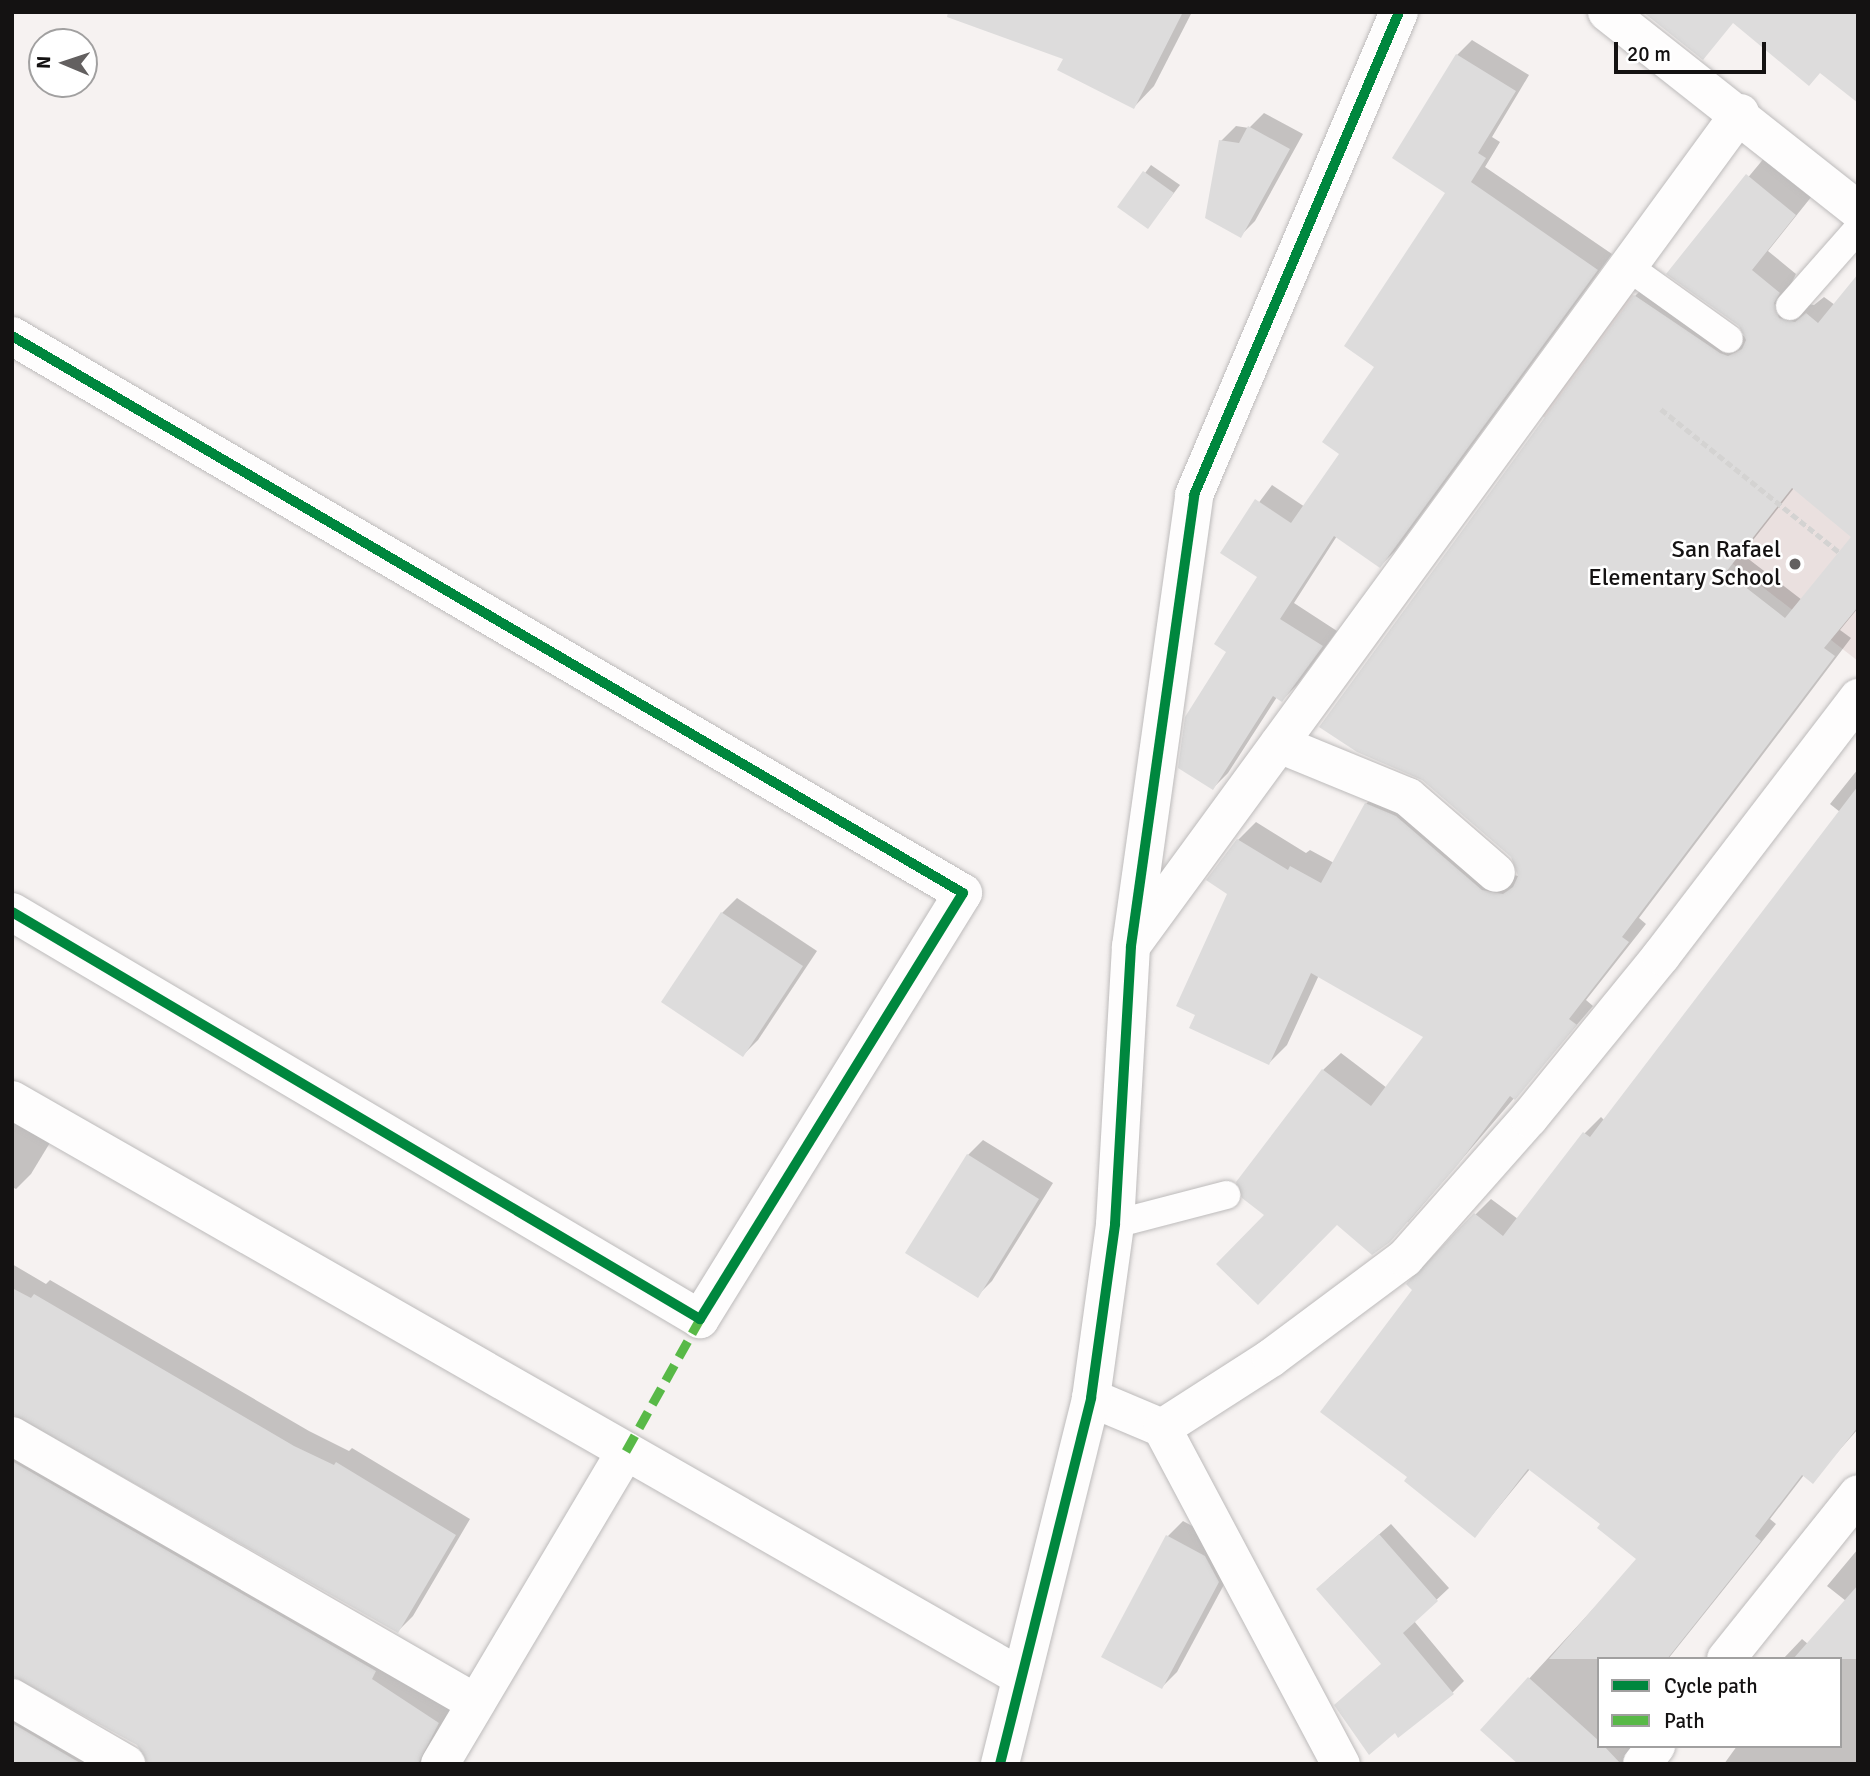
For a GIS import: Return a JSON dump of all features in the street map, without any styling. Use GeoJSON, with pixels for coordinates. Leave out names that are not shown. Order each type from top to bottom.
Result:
{"type":"FeatureCollection","features":[{"type":"Feature","properties":{"kind":"street"},"geometry":{"type":"LineString","coordinates":[[1000,1764],[1091,1398],[1115,1224],[1131,946],[1194,495],[1399,12]]}},
{"type":"Feature","properties":{"kind":"street"},"geometry":{"type":"LineString","coordinates":[[1613,14],[1858,210]]}},
{"type":"Feature","properties":{"kind":"street"},"geometry":{"type":"LineString","coordinates":[[1131,946],[1740,113]]}},
{"type":"Feature","properties":{"kind":"street"},"geometry":{"type":"LineString","coordinates":[[12,336],[963,893],[700,1319],[12,912]]}},
{"type":"Feature","properties":{"kind":"street"},"geometry":{"type":"LineString","coordinates":[[1162,1428],[1271,1358],[1405,1258],[1529,1118],[1634,988],[1858,698]]}},
{"type":"Feature","properties":{"kind":"street"},"geometry":{"type":"LineString","coordinates":[[1279,744],[1408,797],[1496,873]]}},
{"type":"Feature","properties":{"kind":"street"},"geometry":{"type":"LineString","coordinates":[[12,1100],[1021,1677]]}},
{"type":"Feature","properties":{"kind":"street"},"geometry":{"type":"LineString","coordinates":[[1091,1398],[1162,1428],[1341,1764]]}},
{"type":"Feature","properties":{"kind":"street"},"geometry":{"type":"LineString","coordinates":[[12,1436],[476,1703]]}},
{"type":"Feature","properties":{"kind":"street"},"geometry":{"type":"LineString","coordinates":[[440,1764],[626,1451]]}},
{"type":"Feature","properties":{"kind":"street"},"geometry":{"type":"LineString","coordinates":[[1728,1657],[1858,1494]]}},
{"type":"Feature","properties":{"kind":"street"},"geometry":{"type":"LineString","coordinates":[[12,1698],[126,1764]]}},
{"type":"Feature","properties":{"kind":"street"},"geometry":{"type":"LineString","coordinates":[[1642,1764],[1654,1748]]}},
{"type":"Feature","properties":{"kind":"lane"},"geometry":{"type":"LineString","coordinates":[[1790,306],[1858,229]]}},
{"type":"Feature","properties":{"kind":"lane"},"geometry":{"type":"LineString","coordinates":[[1627,267],[1729,339]]}},
{"type":"Feature","properties":{"kind":"lane"},"geometry":{"type":"LineString","coordinates":[[1115,1224],[1226,1195]]}},
{"type":"Feature","properties":{"kind":"path"},"geometry":{"type":"LineString","coordinates":[[1661,409],[1839,552]]}},
{"type":"Feature","properties":{"kind":"shaded area","name":"San Rafael Elementary School"},"geometry":{"type":"Polygon","coordinates":[[[1625,289],[1858,467],[1858,661],[1531,407],[1625,289]]]}},
{"type":"Feature","properties":{"kind":"building"},"geometry":{"type":"Polygon","coordinates":[[[948,12],[1183,12],[1134,109],[1057,70],[1063,59],[947,17],[948,12]]]}},
{"type":"Feature","properties":{"kind":"building"},"geometry":{"type":"Polygon","coordinates":[[[1643,12],[1858,12],[1858,103],[1820,73],[1809,86],[1733,23],[1703,60],[1643,12]]]}},
{"type":"Feature","properties":{"kind":"building"},"geometry":{"type":"Polygon","coordinates":[[[1456,54],[1516,91],[1478,153],[1486,158],[1471,182],[1598,270],[1380,568],[1334,536],[1280,619],[1323,646],[1282,702],[1273,696],[1213,790],[1178,768],[1185,717],[1226,652],[1214,644],[1257,577],[1220,553],[1255,499],[1291,523],[1339,454],[1322,442],[1374,367],[1344,346],[1445,193],[1392,158],[1456,54]]]}},
{"type":"Feature","properties":{"kind":"building"},"geometry":{"type":"Polygon","coordinates":[[[1248,126],[1290,149],[1241,238],[1205,218],[1219,140],[1239,143],[1248,126]]]}},
{"type":"Feature","properties":{"kind":"building"},"geometry":{"type":"Polygon","coordinates":[[[1143,171],[1174,193],[1148,229],[1117,207],[1143,171]]]}},
{"type":"Feature","properties":{"kind":"building"},"geometry":{"type":"Polygon","coordinates":[[[1746,174],[1796,215],[1752,270],[1780,293],[1774,303],[1779,318],[1795,322],[1806,313],[1818,323],[1858,274],[1858,607],[1824,648],[1835,656],[1622,937],[1629,942],[1569,1019],[1577,1025],[1515,1100],[1510,1096],[1456,1167],[1390,1242],[1372,1255],[1337,1225],[1258,1305],[1216,1264],[1264,1215],[1242,1198],[1236,1182],[1322,1069],[1371,1106],[1423,1037],[1311,973],[1269,1065],[1189,1028],[1195,1015],[1176,1006],[1227,894],[1206,880],[1237,839],[1288,870],[1290,866],[1321,883],[1365,803],[1396,816],[1482,890],[1503,894],[1513,887],[1518,876],[1511,857],[1422,780],[1357,752],[1319,727],[1634,295],[1720,353],[1728,356],[1742,349],[1746,340],[1739,326],[1666,274],[1746,174]],[[1792,488],[1726,572],[1785,618],[1851,537],[1792,488]]]}},
{"type":"Feature","properties":{"kind":"building"},"geometry":{"type":"Polygon","coordinates":[[[1858,786],[1858,1427],[1813,1484],[1802,1475],[1755,1536],[1761,1541],[1669,1657],[1549,1659],[1636,1559],[1597,1528],[1600,1524],[1528,1469],[1475,1538],[1404,1481],[1407,1477],[1320,1412],[1412,1290],[1406,1284],[1474,1213],[1503,1236],[1583,1132],[1590,1137],[1858,786]]]}},
{"type":"Feature","properties":{"kind":"building"},"geometry":{"type":"Polygon","coordinates":[[[721,912],[803,966],[743,1057],[661,1002],[721,912]]]}},
{"type":"Feature","properties":{"kind":"building"},"geometry":{"type":"Polygon","coordinates":[[[967,1154],[1039,1199],[978,1298],[905,1253],[967,1154]]]}},
{"type":"Feature","properties":{"kind":"building"},"geometry":{"type":"Polygon","coordinates":[[[12,1288],[31,1298],[34,1294],[294,1446],[334,1465],[336,1462],[456,1535],[398,1633],[12,1414],[12,1288]]]}},
{"type":"Feature","properties":{"kind":"building"},"geometry":{"type":"Polygon","coordinates":[[[12,1461],[376,1671],[372,1679],[439,1723],[418,1764],[148,1764],[137,1745],[12,1676],[12,1461]]]}},
{"type":"Feature","properties":{"kind":"building"},"geometry":{"type":"Polygon","coordinates":[[[1379,1534],[1438,1601],[1403,1633],[1454,1694],[1398,1738],[1395,1733],[1369,1755],[1334,1705],[1381,1664],[1316,1589],[1379,1534]]]}},
{"type":"Feature","properties":{"kind":"building"},"geometry":{"type":"Polygon","coordinates":[[[1166,1535],[1205,1556],[1219,1582],[1162,1689],[1101,1657],[1166,1535]]]}},
{"type":"Feature","properties":{"kind":"building"},"geometry":{"type":"Polygon","coordinates":[[[1858,1585],[1858,1659],[1795,1657],[1858,1585]]]}},
{"type":"Feature","properties":{"kind":"building"},"geometry":{"type":"Polygon","coordinates":[[[1528,1677],[1597,1739],[1597,1748],[1606,1748],[1621,1764],[1518,1764],[1480,1730],[1528,1677]]]}},
{"type":"Feature","properties":{"kind":"building"},"geometry":{"type":"Polygon","coordinates":[[[12,1723],[82,1764],[12,1764],[12,1723]]]}},
{"type":"Feature","properties":{"kind":"marked path"},"geometry":{"type":"LineString","coordinates":[[626,1451],[700,1319]]}},
{"type":"Feature","properties":{"kind":"cycle path"},"geometry":{"type":"LineString","coordinates":[[1000,1764],[1091,1398],[1115,1224],[1131,946],[1194,495],[1399,12]]}},
{"type":"Feature","properties":{"kind":"cycle path"},"geometry":{"type":"LineString","coordinates":[[12,336],[963,893],[700,1319],[12,912]]}},
{"type":"Feature","properties":{"kind":"place","name":"San Rafael Elementary School"},"geometry":{"type":"Point","coordinates":[1795,564]}}]}
